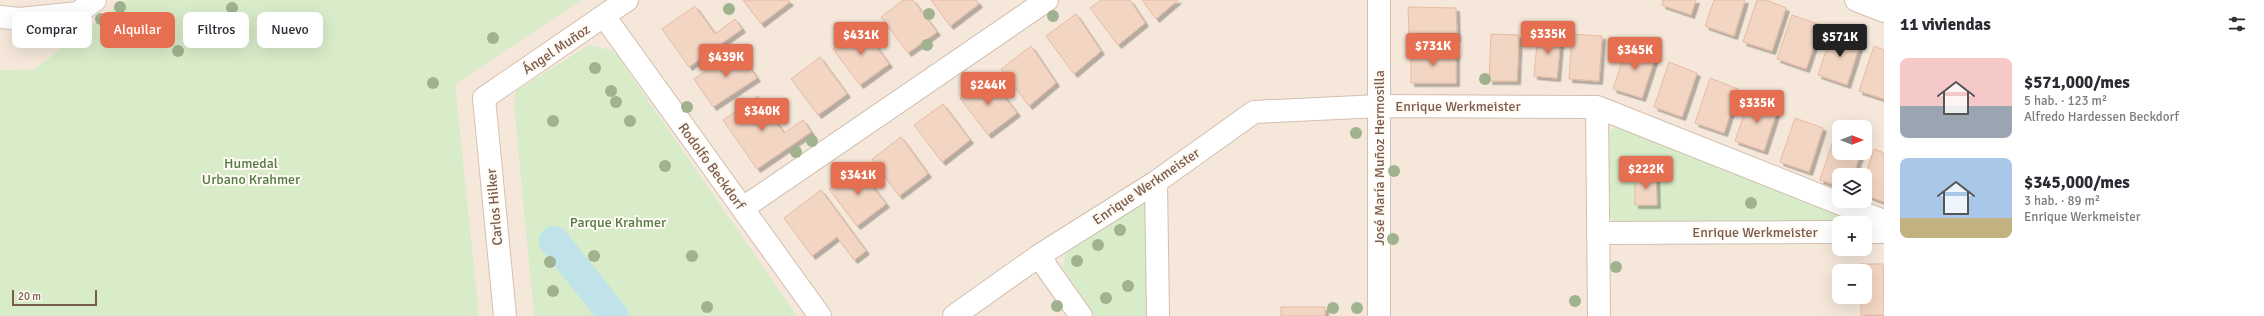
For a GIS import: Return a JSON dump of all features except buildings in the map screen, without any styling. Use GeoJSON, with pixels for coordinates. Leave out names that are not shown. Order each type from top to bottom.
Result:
{"type":"FeatureCollection","features":[{"type":"Feature","properties":{"kind":"street"},"geometry":{"type":"LineString","coordinates":[[0,18],[19,19],[78,13],[95,0]]}},
{"type":"Feature","properties":{"kind":"street","name":"Ángel Muñoz"},"geometry":{"type":"LineString","coordinates":[[484,98],[628,0]]}},
{"type":"Feature","properties":{"kind":"street"},"geometry":{"type":"LineString","coordinates":[[743,208],[1046,0]]}},
{"type":"Feature","properties":{"kind":"street","name":"José María Muñoz Hermosilla"},"geometry":{"type":"LineString","coordinates":[[1379,0],[1379,316]]}},
{"type":"Feature","properties":{"kind":"street"},"geometry":{"type":"LineString","coordinates":[[1856,0],[1884,11]]}},
{"type":"Feature","properties":{"kind":"street","name":"Rodolfo Beckdorf"},"geometry":{"type":"LineString","coordinates":[[604,16],[820,316]]}},
{"type":"Feature","properties":{"kind":"street","name":"Carlos Hilker"},"geometry":{"type":"LineString","coordinates":[[484,98],[505,316]]}},
{"type":"Feature","properties":{"kind":"street","name":"Enrique Werkmeister"},"geometry":{"type":"LineString","coordinates":[[954,316],[1040,255],[1156,182],[1254,112],[1379,106],[1597,107],[1884,221]]}},
{"type":"Feature","properties":{"kind":"street"},"geometry":{"type":"LineString","coordinates":[[1597,107],[1599,316]]}},
{"type":"Feature","properties":{"kind":"street"},"geometry":{"type":"LineString","coordinates":[[1156,182],[1158,316]]}},
{"type":"Feature","properties":{"kind":"street","name":"Enrique Werkmeister"},"geometry":{"type":"LineString","coordinates":[[1598,233],[1832,232]]}},
{"type":"Feature","properties":{"kind":"street"},"geometry":{"type":"LineString","coordinates":[[1872,232],[1884,232]]}},
{"type":"Feature","properties":{"kind":"street"},"geometry":{"type":"LineString","coordinates":[[1040,255],[1047,268],[1081,316]]}},
{"type":"Feature","properties":{"kind":"shaded area"},"geometry":{"type":"Polygon","coordinates":[[[0,0],[1884,0],[1884,316],[0,316],[0,0]]]}},
{"type":"Feature","properties":{"kind":"green space","name":"Humedal Urbano Krahmer"},"geometry":{"type":"Polygon","coordinates":[[[125,0],[581,0],[455,84],[479,316],[0,316],[0,70],[33,70],[62,48],[92,48],[92,25],[100,19],[100,48],[175,48],[175,12],[109,12],[125,0]]]}},
{"type":"Feature","properties":{"kind":"green space","name":"Parque Krahmer"},"geometry":{"type":"Polygon","coordinates":[[[589,45],[614,51],[797,316],[534,316],[514,105],[516,91],[589,45]]]}},
{"type":"Feature","properties":{"kind":"green space"},"geometry":{"type":"Polygon","coordinates":[[[1616,126],[1843,216],[1832,216],[1832,223],[1618,225],[1607,214],[1604,137],[1616,126]]]}},
{"type":"Feature","properties":{"kind":"green space"},"geometry":{"type":"Polygon","coordinates":[[[1139,198],[1146,203],[1149,316],[1095,316],[1063,268],[1066,248],[1139,198]]]}},
{"type":"Feature","properties":{"kind":"waterway"},"geometry":{"type":"LineString","coordinates":[[554,241],[614,316]]}}]}
